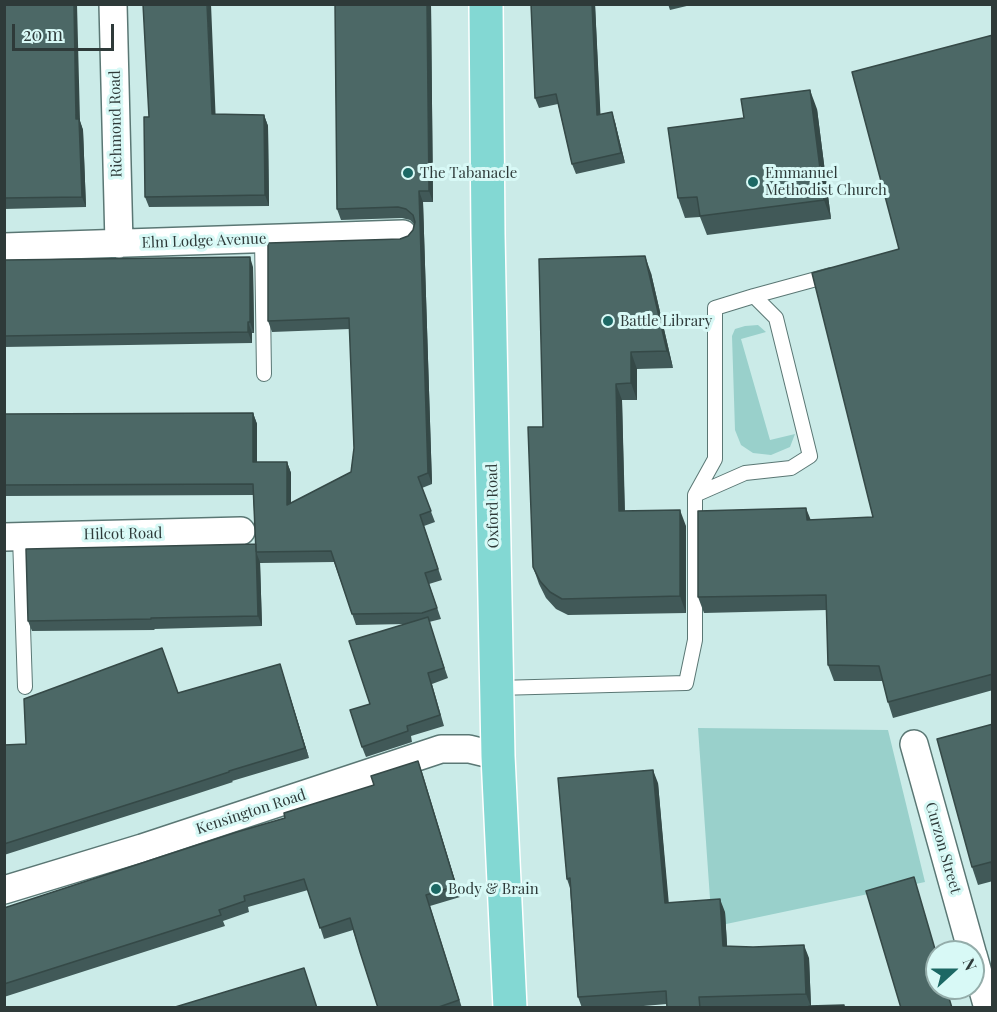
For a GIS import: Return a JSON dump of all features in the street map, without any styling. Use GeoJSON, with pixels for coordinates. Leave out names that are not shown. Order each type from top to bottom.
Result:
{"type":"FeatureCollection","features":[{"type":"Feature","properties":{"kind":"main road","name":"Oxford Road"},"geometry":{"type":"LineString","coordinates":[[486,4],[498,756],[510,1008]]}},
{"type":"Feature","properties":{"kind":"street","name":"Richmond Road"},"geometry":{"type":"LineString","coordinates":[[113,4],[119,244]]}},
{"type":"Feature","properties":{"kind":"street","name":"Elm Lodge Avenue"},"geometry":{"type":"LineString","coordinates":[[4,247],[404,234]]}},
{"type":"Feature","properties":{"kind":"street","name":"Hilcot Road"},"geometry":{"type":"LineString","coordinates":[[12,537],[242,531]]}},
{"type":"Feature","properties":{"kind":"street","name":"Curzon Street"},"geometry":{"type":"LineString","coordinates":[[914,744],[969,940]]}},
{"type":"Feature","properties":{"kind":"street","name":"Kensington Road"},"geometry":{"type":"LineString","coordinates":[[4,890],[141,848],[441,749],[469,749],[498,756]]}},
{"type":"Feature","properties":{"kind":"lane"},"geometry":{"type":"LineString","coordinates":[[262,238],[264,374]]}},
{"type":"Feature","properties":{"kind":"lane"},"geometry":{"type":"LineString","coordinates":[[497,688],[686,683],[695,640],[695,495],[716,459],[716,308],[843,272]]}},
{"type":"Feature","properties":{"kind":"lane"},"geometry":{"type":"LineString","coordinates":[[695,495],[745,473],[791,468],[810,456],[776,318],[754,296]]}},
{"type":"Feature","properties":{"kind":"lane"},"geometry":{"type":"LineString","coordinates":[[12,537],[25,687]]}},
{"type":"Feature","properties":{"kind":"shaded area"},"geometry":{"type":"Polygon","coordinates":[[[758,325],[766,332],[741,339],[770,440],[795,434],[790,447],[771,455],[753,453],[741,445],[735,430],[732,336],[735,329],[758,325]]]}},
{"type":"Feature","properties":{"kind":"shaded area"},"geometry":{"type":"Polygon","coordinates":[[[698,728],[888,730],[925,882],[712,927],[698,728]]]}},
{"type":"Feature","properties":{"kind":"building"},"geometry":{"type":"Polygon","coordinates":[[[4,4],[74,4],[76,119],[79,119],[82,197],[4,198],[4,4]]]}},
{"type":"Feature","properties":{"kind":"building"},"geometry":{"type":"Polygon","coordinates":[[[143,4],[207,4],[212,114],[264,115],[265,195],[145,197],[144,117],[149,117],[143,4]]]}},
{"type":"Feature","properties":{"kind":"building"},"geometry":{"type":"Polygon","coordinates":[[[335,4],[427,4],[429,191],[419,191],[428,473],[418,477],[431,511],[420,515],[438,569],[425,573],[437,608],[422,613],[352,614],[331,551],[256,552],[253,484],[4,485],[4,414],[253,413],[253,462],[287,462],[287,505],[351,472],[354,448],[349,318],[268,321],[268,243],[400,239],[408,236],[415,222],[413,215],[406,209],[398,207],[337,209],[335,4]]]}},
{"type":"Feature","properties":{"kind":"building"},"geometry":{"type":"Polygon","coordinates":[[[531,4],[592,4],[597,115],[612,112],[621,153],[572,164],[556,94],[535,98],[531,4]]]}},
{"type":"Feature","properties":{"kind":"building"},"geometry":{"type":"Polygon","coordinates":[[[993,35],[993,674],[888,702],[879,666],[828,665],[826,595],[698,597],[698,511],[806,508],[807,520],[873,517],[812,273],[899,249],[852,72],[993,35]]]}},
{"type":"Feature","properties":{"kind":"building","name":"Emmanuel Methodist Church"},"geometry":{"type":"Polygon","coordinates":[[[810,90],[824,200],[700,216],[697,197],[678,198],[668,128],[744,118],[741,99],[810,90]]]}},
{"type":"Feature","properties":{"kind":"building"},"geometry":{"type":"Polygon","coordinates":[[[645,256],[667,351],[631,352],[631,383],[616,384],[619,511],[680,510],[680,596],[562,599],[550,592],[540,581],[533,567],[528,427],[543,427],[539,259],[645,256]]]}},
{"type":"Feature","properties":{"kind":"building"},"geometry":{"type":"Polygon","coordinates":[[[250,257],[248,332],[4,336],[4,260],[250,257]]]}},
{"type":"Feature","properties":{"kind":"building"},"geometry":{"type":"Polygon","coordinates":[[[256,544],[258,616],[28,621],[26,549],[256,544]]]}},
{"type":"Feature","properties":{"kind":"building"},"geometry":{"type":"Polygon","coordinates":[[[428,617],[444,668],[428,673],[440,715],[407,726],[408,731],[362,747],[350,710],[370,704],[349,641],[428,617]]]}},
{"type":"Feature","properties":{"kind":"building"},"geometry":{"type":"Polygon","coordinates":[[[162,648],[178,693],[280,664],[305,748],[4,844],[4,745],[26,744],[24,699],[162,648]]]}},
{"type":"Feature","properties":{"kind":"building"},"geometry":{"type":"Polygon","coordinates":[[[993,724],[993,869],[991,862],[972,867],[937,739],[993,724]]]}},
{"type":"Feature","properties":{"kind":"building"},"geometry":{"type":"Polygon","coordinates":[[[418,761],[456,886],[426,895],[459,1000],[436,1008],[378,1008],[350,918],[320,928],[304,879],[244,896],[245,901],[219,910],[221,915],[4,984],[4,908],[285,818],[284,813],[374,785],[371,776],[418,761]]]}},
{"type":"Feature","properties":{"kind":"building"},"geometry":{"type":"Polygon","coordinates":[[[653,770],[665,903],[720,899],[723,946],[804,945],[806,994],[699,997],[700,1008],[667,1008],[666,991],[578,997],[570,878],[567,879],[558,778],[653,770]]]}},
{"type":"Feature","properties":{"kind":"building"},"geometry":{"type":"Polygon","coordinates":[[[914,877],[932,940],[925,940],[925,1000],[950,1000],[952,1008],[901,1008],[866,891],[914,877]]]}},
{"type":"Feature","properties":{"kind":"building"},"geometry":{"type":"Polygon","coordinates":[[[304,968],[317,1008],[172,1008],[304,968]]]}},
{"type":"Feature","properties":{"kind":"building"},"geometry":{"type":"Polygon","coordinates":[[[844,1005],[844,1008],[809,1008],[809,1006],[844,1005]]]}},
{"type":"Feature","properties":{"kind":"place","name":"The Tabanacle"},"geometry":{"type":"Point","coordinates":[408,173]}},
{"type":"Feature","properties":{"kind":"place","name":"Emmanuel Methodist Church"},"geometry":{"type":"Point","coordinates":[753,182]}},
{"type":"Feature","properties":{"kind":"place","name":"Battle Library"},"geometry":{"type":"Point","coordinates":[608,321]}},
{"type":"Feature","properties":{"kind":"place","name":"Body & Brain"},"geometry":{"type":"Point","coordinates":[436,889]}}]}
